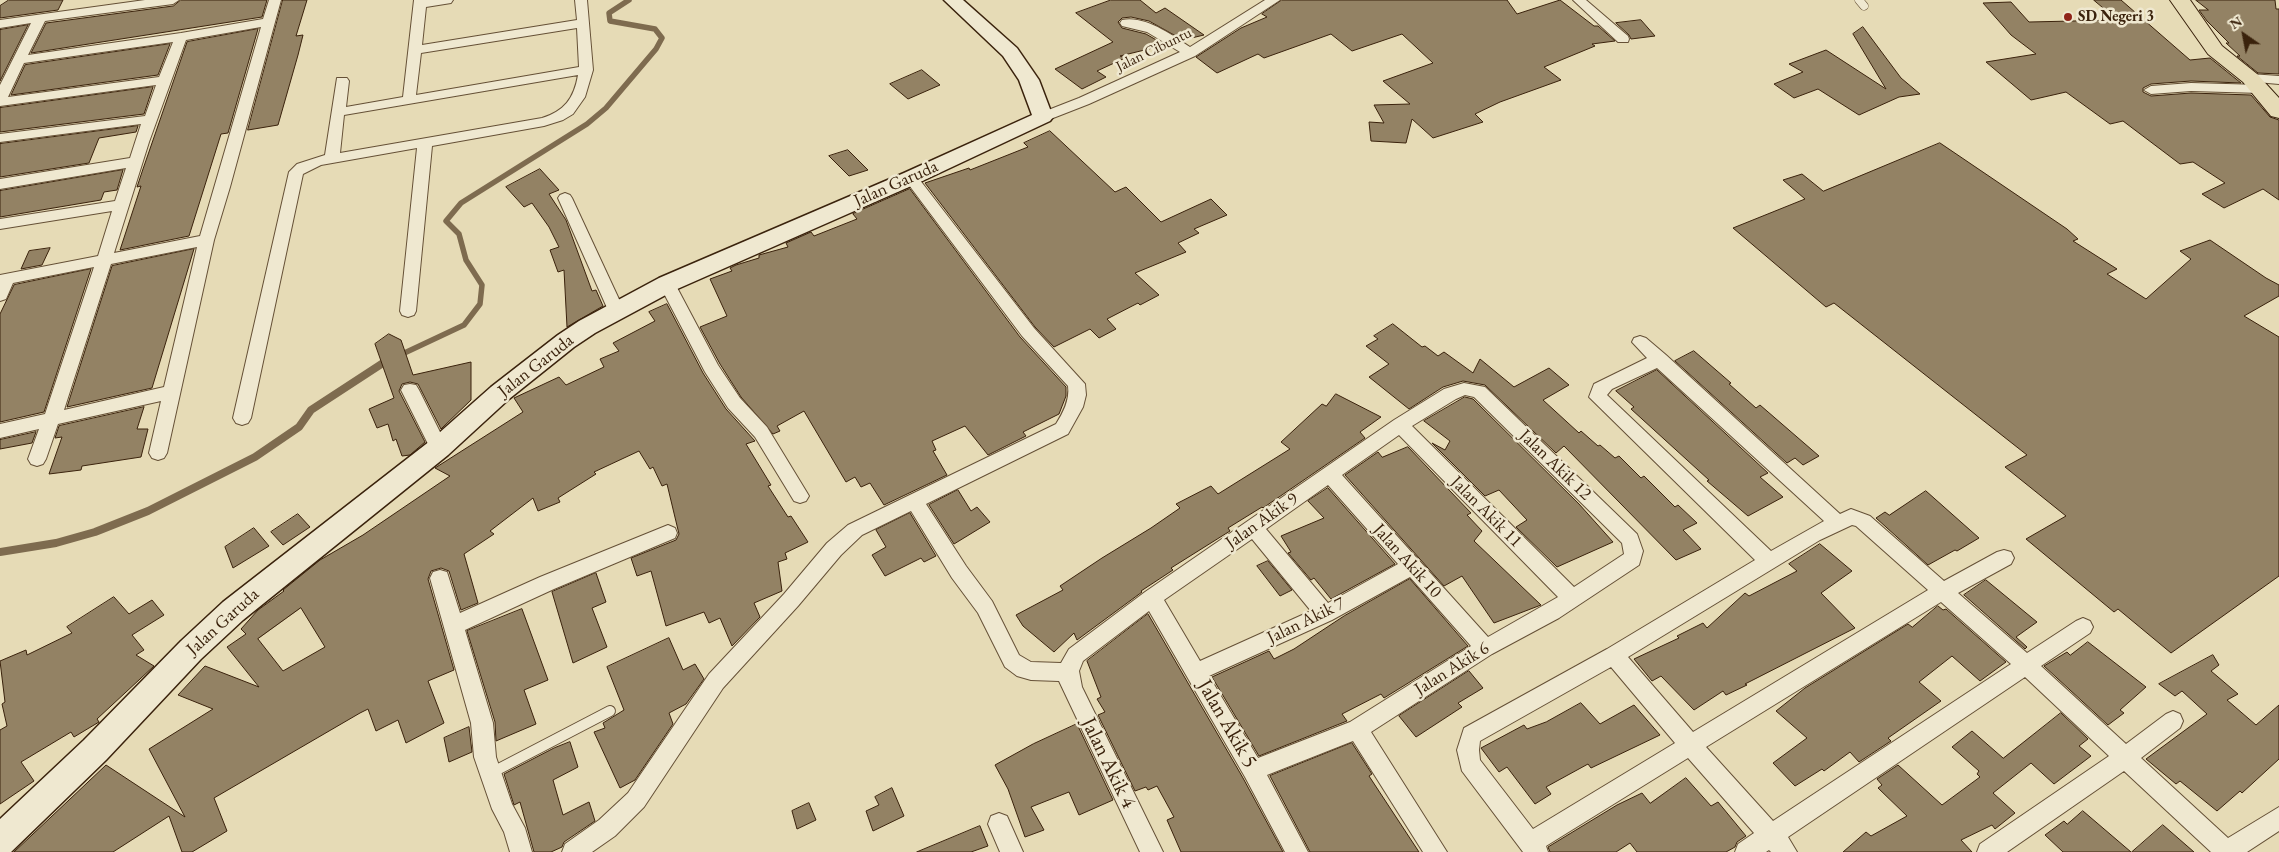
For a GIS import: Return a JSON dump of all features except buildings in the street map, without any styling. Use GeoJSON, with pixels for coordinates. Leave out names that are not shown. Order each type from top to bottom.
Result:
{"type":"FeatureCollection","features":[{"type":"Feature","properties":{"kind":"main road"},"geometry":{"type":"LineString","coordinates":[[2180,0],[2215,50],[2255,84],[2279,111]]}},
{"type":"Feature","properties":{"kind":"street"},"geometry":{"type":"LineString","coordinates":[[0,24],[173,0]]}},
{"type":"Feature","properties":{"kind":"street"},"geometry":{"type":"LineString","coordinates":[[158,453],[206,240],[223,187],[274,0]]}},
{"type":"Feature","properties":{"kind":"street"},"geometry":{"type":"LineString","coordinates":[[409,100],[420,2],[447,0]]}},
{"type":"Feature","properties":{"kind":"street"},"geometry":{"type":"LineString","coordinates":[[242,418],[296,172],[310,163],[332,158],[558,118],[570,109],[580,97],[586,70],[581,0]]}},
{"type":"Feature","properties":{"kind":"street"},"geometry":{"type":"LineString","coordinates":[[953,0],[1010,52],[1029,80],[1043,117]]}},
{"type":"Feature","properties":{"kind":"street","name":"Jalan Cibuntu"},"geometry":{"type":"LineString","coordinates":[[1043,117],[1084,101],[1190,53],[1274,0]]}},
{"type":"Feature","properties":{"kind":"street"},"geometry":{"type":"LineString","coordinates":[[1579,0],[1623,39]]}},
{"type":"Feature","properties":{"kind":"street"},"geometry":{"type":"LineString","coordinates":[[0,100],[40,18]]}},
{"type":"Feature","properties":{"kind":"street"},"geometry":{"type":"LineString","coordinates":[[18,60],[182,38],[268,22]]}},
{"type":"Feature","properties":{"kind":"street"},"geometry":{"type":"LineString","coordinates":[[415,50],[582,23]]}},
{"type":"Feature","properties":{"kind":"street"},"geometry":{"type":"LineString","coordinates":[[1126,23],[1146,26],[1190,53]]}},
{"type":"Feature","properties":{"kind":"street"},"geometry":{"type":"LineString","coordinates":[[37,459],[52,420],[120,205],[164,80],[182,38]]}},
{"type":"Feature","properties":{"kind":"street"},"geometry":{"type":"LineString","coordinates":[[338,112],[586,70]]}},
{"type":"Feature","properties":{"kind":"street"},"geometry":{"type":"LineString","coordinates":[[0,100],[164,80]]}},
{"type":"Feature","properties":{"kind":"street"},"geometry":{"type":"LineString","coordinates":[[2151,90],[2255,84],[2279,80]]}},
{"type":"Feature","properties":{"kind":"street"},"geometry":{"type":"LineString","coordinates":[[332,158],[342,81]]}},
{"type":"Feature","properties":{"kind":"street","name":"Jalan Garuda"},"geometry":{"type":"LineString","coordinates":[[0,841],[95,750],[191,650],[233,611],[439,448],[500,393],[551,352],[587,327],[667,284],[911,178],[1043,117]]}},
{"type":"Feature","properties":{"kind":"street"},"geometry":{"type":"LineString","coordinates":[[0,138],[151,119]]}},
{"type":"Feature","properties":{"kind":"street"},"geometry":{"type":"LineString","coordinates":[[408,311],[426,141]]}},
{"type":"Feature","properties":{"kind":"street"},"geometry":{"type":"LineString","coordinates":[[0,184],[135,162]]}},
{"type":"Feature","properties":{"kind":"street"},"geometry":{"type":"LineString","coordinates":[[573,852],[607,828],[636,800],[716,680],[791,600],[834,549],[855,530],[1062,429],[1073,408],[1078,386],[1028,332],[911,178]]}},
{"type":"Feature","properties":{"kind":"street"},"geometry":{"type":"LineString","coordinates":[[565,198],[616,310]]}},
{"type":"Feature","properties":{"kind":"street"},"geometry":{"type":"LineString","coordinates":[[0,224],[120,205]]}},
{"type":"Feature","properties":{"kind":"street"},"geometry":{"type":"LineString","coordinates":[[0,296],[3,279],[206,240]]}},
{"type":"Feature","properties":{"kind":"street"},"geometry":{"type":"LineString","coordinates":[[667,284],[711,368],[734,403],[761,432],[800,496]]}},
{"type":"Feature","properties":{"kind":"street"},"geometry":{"type":"LineString","coordinates":[[1640,342],[1837,522]]}},
{"type":"Feature","properties":{"kind":"street"},"geometry":{"type":"LineString","coordinates":[[1660,360],[1606,385],[1600,389],[1598,397],[1770,562]]}},
{"type":"Feature","properties":{"kind":"street"},"geometry":{"type":"LineString","coordinates":[[410,390],[439,448]]}},
{"type":"Feature","properties":{"kind":"street","name":"Jalan Akik 9"},"geometry":{"type":"LineString","coordinates":[[1068,673],[1076,655],[1152,598],[1400,425],[1450,394],[1460,390],[1472,390]]}},
{"type":"Feature","properties":{"kind":"street","name":"Jalan Akik 12"},"geometry":{"type":"LineString","coordinates":[[1472,390],[1483,394],[1625,532],[1633,546]]}},
{"type":"Feature","properties":{"kind":"street"},"geometry":{"type":"LineString","coordinates":[[0,431],[172,392]]}},
{"type":"Feature","properties":{"kind":"street","name":"Jalan Akik 11"},"geometry":{"type":"LineString","coordinates":[[1400,425],[1572,598]]}},
{"type":"Feature","properties":{"kind":"street","name":"Jalan Akik 10"},"geometry":{"type":"LineString","coordinates":[[1330,474],[1485,648]]}},
{"type":"Feature","properties":{"kind":"street"},"geometry":{"type":"LineString","coordinates":[[914,501],[959,572],[985,607],[1012,661],[1018,668],[1026,672],[1051,671],[1068,673]]}},
{"type":"Feature","properties":{"kind":"street"},"geometry":{"type":"LineString","coordinates":[[2004,558],[1942,592],[1690,746],[1534,847],[1470,764],[1468,750],[1471,735],[1614,655],[1837,522],[1851,516],[1862,521],[1942,592],[2027,666],[2227,852],[2279,818]]}},
{"type":"Feature","properties":{"kind":"street"},"geometry":{"type":"LineString","coordinates":[[1254,528],[1325,614]]}},
{"type":"Feature","properties":{"kind":"street"},"geometry":{"type":"LineString","coordinates":[[452,626],[547,583],[668,533]]}},
{"type":"Feature","properties":{"kind":"street","name":"Jalan Akik 6"},"geometry":{"type":"LineString","coordinates":[[1253,770],[1357,729],[1485,648],[1552,612],[1632,559],[1633,546]]}},
{"type":"Feature","properties":{"kind":"street","name":"Jalan Akik 7"},"geometry":{"type":"LineString","coordinates":[[1197,672],[1325,614],[1412,566]]}},
{"type":"Feature","properties":{"kind":"street"},"geometry":{"type":"LineString","coordinates":[[440,578],[452,626],[482,723],[483,744],[491,774],[503,809],[514,828],[521,852]]}},
{"type":"Feature","properties":{"kind":"street","name":"Jalan Akik 5"},"geometry":{"type":"LineString","coordinates":[[1152,598],[1253,770],[1297,852]]}},
{"type":"Feature","properties":{"kind":"street"},"geometry":{"type":"LineString","coordinates":[[1746,852],[2083,627]]}},
{"type":"Feature","properties":{"kind":"street"},"geometry":{"type":"LineString","coordinates":[[1614,655],[1690,746],[1786,852]]}},
{"type":"Feature","properties":{"kind":"street","name":"Jalan Akik 4"},"geometry":{"type":"LineString","coordinates":[[1068,673],[1072,689],[1152,852]]}},
{"type":"Feature","properties":{"kind":"street"},"geometry":{"type":"LineString","coordinates":[[1988,852],[2126,757],[2172,720]]}},
{"type":"Feature","properties":{"kind":"street"},"geometry":{"type":"LineString","coordinates":[[1357,729],[1436,852]]}},
{"type":"Feature","properties":{"kind":"street"},"geometry":{"type":"LineString","coordinates":[[999,824],[1012,852]]}},
{"type":"Feature","properties":{"kind":"lane"},"geometry":{"type":"LineString","coordinates":[[491,774],[610,711]]}},
{"type":"Feature","properties":{"kind":"waterway"},"geometry":{"type":"LineString","coordinates":[[383,363],[464,325],[480,304],[482,285],[466,260],[459,234],[446,221],[461,203],[587,124],[606,108],[656,49],[662,38],[655,29],[610,21],[609,13],[629,0]]}},
{"type":"Feature","properties":{"kind":"waterway"},"geometry":{"type":"LineString","coordinates":[[0,552],[56,543],[95,532],[148,511],[255,457],[299,427],[311,410],[383,363]]}},
{"type":"Feature","properties":{"kind":"place","name":"SD Negeri 3"},"geometry":{"type":"Point","coordinates":[2068,17]}}]}
